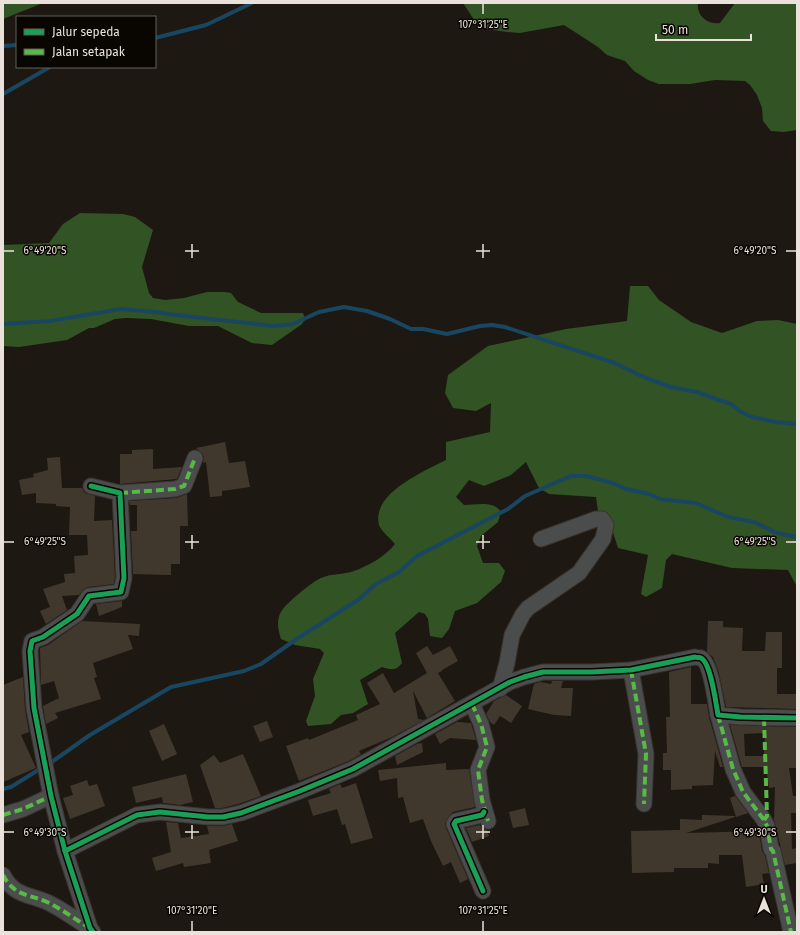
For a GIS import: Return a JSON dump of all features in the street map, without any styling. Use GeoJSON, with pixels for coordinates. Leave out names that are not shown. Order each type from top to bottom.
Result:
{"type":"FeatureCollection","features":[{"type":"Feature","properties":{"kind":"street"},"geometry":{"type":"LineString","coordinates":[[91,486],[120,493],[175,489],[184,486],[195,458]]}},
{"type":"Feature","properties":{"kind":"street"},"geometry":{"type":"LineString","coordinates":[[92,930],[65,850],[51,796],[34,708],[31,645],[32,641],[43,637],[77,614],[89,596],[121,592],[124,578],[120,493]]}},
{"type":"Feature","properties":{"kind":"street"},"geometry":{"type":"LineString","coordinates":[[500,689],[512,635],[522,614],[528,608],[580,573],[603,539],[606,525],[602,519],[596,519],[541,539]]}},
{"type":"Feature","properties":{"kind":"street"},"geometry":{"type":"LineString","coordinates":[[65,850],[137,815],[160,812],[223,817],[241,813],[300,791],[353,769],[500,689],[510,682],[524,677],[543,672],[631,670],[701,658],[705,662],[711,677],[718,715],[733,769],[743,792],[767,826],[770,850],[773,850],[791,932]]}},
{"type":"Feature","properties":{"kind":"street"},"geometry":{"type":"LineString","coordinates":[[631,670],[646,754],[644,804]]}},
{"type":"Feature","properties":{"kind":"street"},"geometry":{"type":"LineString","coordinates":[[472,704],[481,724],[487,747],[478,770],[486,817],[482,815],[456,821],[454,824],[483,891]]}},
{"type":"Feature","properties":{"kind":"street"},"geometry":{"type":"LineString","coordinates":[[718,715],[797,718]]}},
{"type":"Feature","properties":{"kind":"street"},"geometry":{"type":"LineString","coordinates":[[3,815],[23,809],[51,796]]}},
{"type":"Feature","properties":{"kind":"street"},"geometry":{"type":"LineString","coordinates":[[3,875],[8,884],[21,894],[47,902],[92,930]]}},
{"type":"Feature","properties":{"kind":"green space"},"geometry":{"type":"Polygon","coordinates":[[[3,3],[43,3],[3,19],[3,3]]]}},
{"type":"Feature","properties":{"kind":"green space"},"geometry":{"type":"Polygon","coordinates":[[[463,3],[698,3],[699,12],[704,19],[711,23],[720,23],[735,3],[797,3],[797,130],[784,132],[771,131],[763,121],[762,108],[757,95],[745,81],[715,80],[690,84],[659,84],[648,80],[634,71],[625,61],[607,55],[598,47],[564,25],[520,33],[487,29],[477,24],[463,3]]]}},
{"type":"Feature","properties":{"kind":"green space"},"geometry":{"type":"Polygon","coordinates":[[[80,213],[123,214],[135,217],[153,230],[142,267],[149,293],[153,298],[165,300],[184,298],[207,292],[225,292],[231,293],[238,302],[261,313],[303,313],[305,319],[302,324],[272,345],[252,343],[218,326],[189,326],[151,319],[126,318],[115,319],[94,328],[89,328],[67,340],[19,347],[3,346],[3,245],[49,243],[63,224],[80,213]]]}},
{"type":"Feature","properties":{"kind":"green space"},"geometry":{"type":"Polygon","coordinates":[[[630,286],[648,286],[659,300],[691,322],[722,333],[757,321],[778,320],[797,324],[797,587],[788,570],[732,568],[672,554],[666,560],[662,588],[646,597],[641,594],[648,555],[618,548],[609,520],[598,511],[596,497],[549,494],[539,488],[526,462],[511,475],[484,486],[469,480],[456,497],[464,505],[489,505],[498,508],[501,512],[498,522],[481,536],[477,546],[483,563],[499,563],[505,571],[501,582],[477,603],[455,611],[449,629],[442,638],[430,636],[428,619],[425,614],[419,612],[395,633],[402,663],[400,666],[393,669],[382,667],[360,680],[368,704],[353,713],[341,715],[331,724],[308,726],[306,721],[315,696],[313,679],[324,653],[320,649],[295,645],[281,639],[278,625],[279,615],[293,598],[317,580],[325,576],[359,569],[387,553],[395,544],[380,527],[379,513],[383,503],[391,493],[413,477],[446,460],[446,442],[490,432],[491,403],[476,411],[453,408],[445,393],[448,375],[488,346],[566,329],[627,321],[630,286]]]}},
{"type":"Feature","properties":{"kind":"building"},"geometry":{"type":"Polygon","coordinates":[[[225,442],[229,463],[245,461],[250,487],[222,491],[222,496],[210,497],[206,462],[203,463],[204,457],[196,448],[225,442]]]}},
{"type":"Feature","properties":{"kind":"building"},"geometry":{"type":"Polygon","coordinates":[[[153,449],[153,469],[182,467],[177,479],[120,484],[120,454],[132,454],[132,450],[153,449]]]}},
{"type":"Feature","properties":{"kind":"building"},"geometry":{"type":"Polygon","coordinates":[[[60,457],[62,488],[82,488],[85,493],[95,496],[94,521],[112,520],[115,577],[114,584],[88,587],[79,595],[62,596],[67,610],[46,624],[40,611],[50,607],[43,589],[65,582],[64,574],[75,573],[74,556],[88,555],[87,535],[69,535],[70,507],[56,506],[56,504],[36,503],[36,493],[22,495],[19,480],[34,477],[33,474],[48,470],[47,458],[60,457]]]}},
{"type":"Feature","properties":{"kind":"building"},"geometry":{"type":"Polygon","coordinates":[[[187,494],[188,526],[180,526],[180,564],[171,564],[171,575],[133,574],[131,531],[137,531],[137,505],[130,505],[129,501],[176,498],[187,494]]]}},
{"type":"Feature","properties":{"kind":"building"},"geometry":{"type":"Polygon","coordinates":[[[122,601],[122,607],[99,616],[96,604],[122,601]]]}},
{"type":"Feature","properties":{"kind":"building"},"geometry":{"type":"Polygon","coordinates":[[[82,621],[140,624],[139,636],[128,635],[133,649],[93,663],[97,677],[94,678],[101,699],[55,713],[58,718],[46,724],[43,706],[59,698],[54,681],[41,685],[40,648],[48,645],[82,621]]]}},
{"type":"Feature","properties":{"kind":"building"},"geometry":{"type":"Polygon","coordinates":[[[708,621],[723,621],[723,627],[743,628],[742,651],[765,651],[766,632],[782,632],[782,668],[777,668],[777,694],[797,694],[797,709],[726,707],[719,673],[713,657],[707,652],[708,621]]]}},
{"type":"Feature","properties":{"kind":"building"},"geometry":{"type":"Polygon","coordinates":[[[427,646],[433,655],[450,646],[458,661],[438,673],[455,701],[427,718],[413,691],[418,719],[424,720],[392,737],[359,751],[361,754],[349,761],[299,781],[286,746],[308,738],[309,740],[358,720],[356,715],[380,704],[367,683],[383,673],[394,693],[427,673],[416,653],[427,646]]]}},
{"type":"Feature","properties":{"kind":"building"},"geometry":{"type":"Polygon","coordinates":[[[691,667],[691,704],[707,704],[709,717],[723,767],[720,767],[715,751],[713,785],[692,786],[692,789],[671,790],[671,770],[663,770],[663,753],[667,753],[666,717],[670,717],[669,672],[691,667]]]}},
{"type":"Feature","properties":{"kind":"building"},"geometry":{"type":"Polygon","coordinates":[[[23,677],[25,709],[29,732],[21,735],[36,768],[3,782],[3,685],[23,677]]]}},
{"type":"Feature","properties":{"kind":"building"},"geometry":{"type":"Polygon","coordinates":[[[552,681],[563,681],[561,688],[573,688],[571,716],[554,715],[528,709],[534,684],[540,682],[551,684],[552,681]]]}},
{"type":"Feature","properties":{"kind":"building"},"geometry":{"type":"Polygon","coordinates":[[[506,695],[522,706],[511,723],[500,716],[494,725],[490,722],[486,714],[494,701],[506,695]]]}},
{"type":"Feature","properties":{"kind":"building"},"geometry":{"type":"Polygon","coordinates":[[[267,721],[273,737],[260,742],[253,726],[267,721]]]}},
{"type":"Feature","properties":{"kind":"building"},"geometry":{"type":"Polygon","coordinates":[[[457,722],[471,723],[476,740],[450,738],[440,744],[435,734],[457,722]]]}},
{"type":"Feature","properties":{"kind":"building"},"geometry":{"type":"Polygon","coordinates":[[[164,724],[177,754],[162,761],[149,731],[164,724]]]}},
{"type":"Feature","properties":{"kind":"building"},"geometry":{"type":"Polygon","coordinates":[[[730,725],[797,727],[797,768],[789,768],[793,796],[797,796],[797,813],[791,813],[792,849],[797,848],[797,863],[785,865],[774,819],[775,787],[769,788],[766,767],[742,767],[730,725]],[[765,733],[744,734],[745,756],[764,756],[765,733]]]}},
{"type":"Feature","properties":{"kind":"building"},"geometry":{"type":"Polygon","coordinates":[[[422,743],[423,752],[397,765],[395,756],[417,744],[422,743]]]}},
{"type":"Feature","properties":{"kind":"building"},"geometry":{"type":"Polygon","coordinates":[[[243,754],[261,796],[238,804],[215,808],[200,765],[214,755],[220,763],[243,754]]]}},
{"type":"Feature","properties":{"kind":"building"},"geometry":{"type":"Polygon","coordinates":[[[446,763],[446,770],[469,769],[475,807],[453,812],[445,823],[468,879],[460,883],[451,862],[443,866],[431,841],[423,819],[410,823],[403,797],[398,798],[397,778],[380,781],[378,770],[446,763]]]}},
{"type":"Feature","properties":{"kind":"building"},"geometry":{"type":"Polygon","coordinates":[[[186,774],[193,802],[180,805],[163,803],[162,797],[136,803],[132,787],[186,774]]]}},
{"type":"Feature","properties":{"kind":"building"},"geometry":{"type":"Polygon","coordinates":[[[87,780],[89,786],[97,784],[105,806],[70,819],[63,798],[73,795],[70,786],[87,780]]]}},
{"type":"Feature","properties":{"kind":"building"},"geometry":{"type":"Polygon","coordinates":[[[356,783],[373,838],[351,844],[345,824],[342,825],[337,809],[313,816],[308,800],[331,793],[329,789],[340,784],[342,788],[356,783]]]}},
{"type":"Feature","properties":{"kind":"building"},"geometry":{"type":"Polygon","coordinates":[[[735,796],[748,813],[736,817],[730,798],[735,796]]]}},
{"type":"Feature","properties":{"kind":"building"},"geometry":{"type":"Polygon","coordinates":[[[525,808],[529,825],[513,828],[509,812],[525,808]]]}},
{"type":"Feature","properties":{"kind":"building"},"geometry":{"type":"Polygon","coordinates":[[[702,815],[735,817],[686,833],[759,831],[762,851],[765,856],[769,873],[762,874],[764,884],[746,887],[742,855],[719,855],[719,864],[708,863],[708,868],[674,868],[674,872],[632,873],[631,831],[680,830],[680,819],[702,820],[702,815]]]}},
{"type":"Feature","properties":{"kind":"building"},"geometry":{"type":"Polygon","coordinates":[[[166,822],[178,823],[181,838],[209,834],[207,826],[223,826],[232,824],[238,841],[209,850],[211,863],[184,867],[183,863],[156,871],[152,858],[171,852],[166,822]]]}},
{"type":"Feature","properties":{"kind":"building"},"geometry":{"type":"Polygon","coordinates":[[[480,825],[482,828],[487,830],[489,836],[472,842],[466,828],[480,825]]]}},
{"type":"Feature","properties":{"kind":"waterway"},"geometry":{"type":"LineString","coordinates":[[156,38],[206,25],[252,3]]}},
{"type":"Feature","properties":{"kind":"waterway"},"geometry":{"type":"LineString","coordinates":[[3,46],[16,45]]}},
{"type":"Feature","properties":{"kind":"waterway"},"geometry":{"type":"LineString","coordinates":[[3,94],[48,68]]}},
{"type":"Feature","properties":{"kind":"waterway"},"geometry":{"type":"LineString","coordinates":[[3,324],[50,321],[121,309],[274,326],[293,324],[319,312],[344,307],[367,311],[390,319],[411,329],[423,329],[447,334],[480,326],[492,325],[505,327],[612,362],[646,378],[671,387],[697,392],[731,404],[741,412],[752,417],[776,422],[797,424]]}},
{"type":"Feature","properties":{"kind":"waterway"},"geometry":{"type":"LineString","coordinates":[[49,764],[90,735],[171,687],[244,671],[261,664],[298,638],[358,600],[376,584],[399,572],[417,556],[508,509],[525,496],[571,476],[587,476],[615,484],[626,489],[649,494],[660,499],[696,503],[728,517],[754,522],[777,533],[797,537]]}},
{"type":"Feature","properties":{"kind":"waterway"},"geometry":{"type":"LineString","coordinates":[[3,789],[11,787],[43,767]]}},
{"type":"Feature","properties":{"kind":"marked path"},"geometry":{"type":"LineString","coordinates":[[120,493],[175,489],[184,486],[195,458]]}},
{"type":"Feature","properties":{"kind":"marked path"},"geometry":{"type":"LineString","coordinates":[[631,670],[646,754],[644,804]]}},
{"type":"Feature","properties":{"kind":"marked path"},"geometry":{"type":"LineString","coordinates":[[472,704],[481,724],[487,747],[478,770],[482,800],[488,821]]}},
{"type":"Feature","properties":{"kind":"marked path"},"geometry":{"type":"LineString","coordinates":[[718,715],[733,769],[743,792],[767,826],[791,932]]}},
{"type":"Feature","properties":{"kind":"marked path"},"geometry":{"type":"LineString","coordinates":[[764,718],[767,816],[764,820]]}},
{"type":"Feature","properties":{"kind":"marked path"},"geometry":{"type":"LineString","coordinates":[[3,815],[23,809],[51,796]]}},
{"type":"Feature","properties":{"kind":"marked path"},"geometry":{"type":"LineString","coordinates":[[3,875],[7,882],[17,891],[53,905],[90,928]]}},
{"type":"Feature","properties":{"kind":"cycle path"},"geometry":{"type":"LineString","coordinates":[[91,486],[120,493],[124,578],[121,592],[89,596],[77,614],[43,637],[32,641],[30,651],[34,708],[51,796],[65,851],[90,928],[93,932]]}},
{"type":"Feature","properties":{"kind":"cycle path"},"geometry":{"type":"LineString","coordinates":[[65,851],[137,815],[160,812],[223,817],[241,813],[300,791],[353,769],[510,682],[543,672],[631,670],[695,657],[701,658],[705,661],[708,667],[718,715],[797,718]]}},
{"type":"Feature","properties":{"kind":"cycle path"},"geometry":{"type":"LineString","coordinates":[[483,891],[454,824],[456,821],[482,815],[484,812]]}}]}
